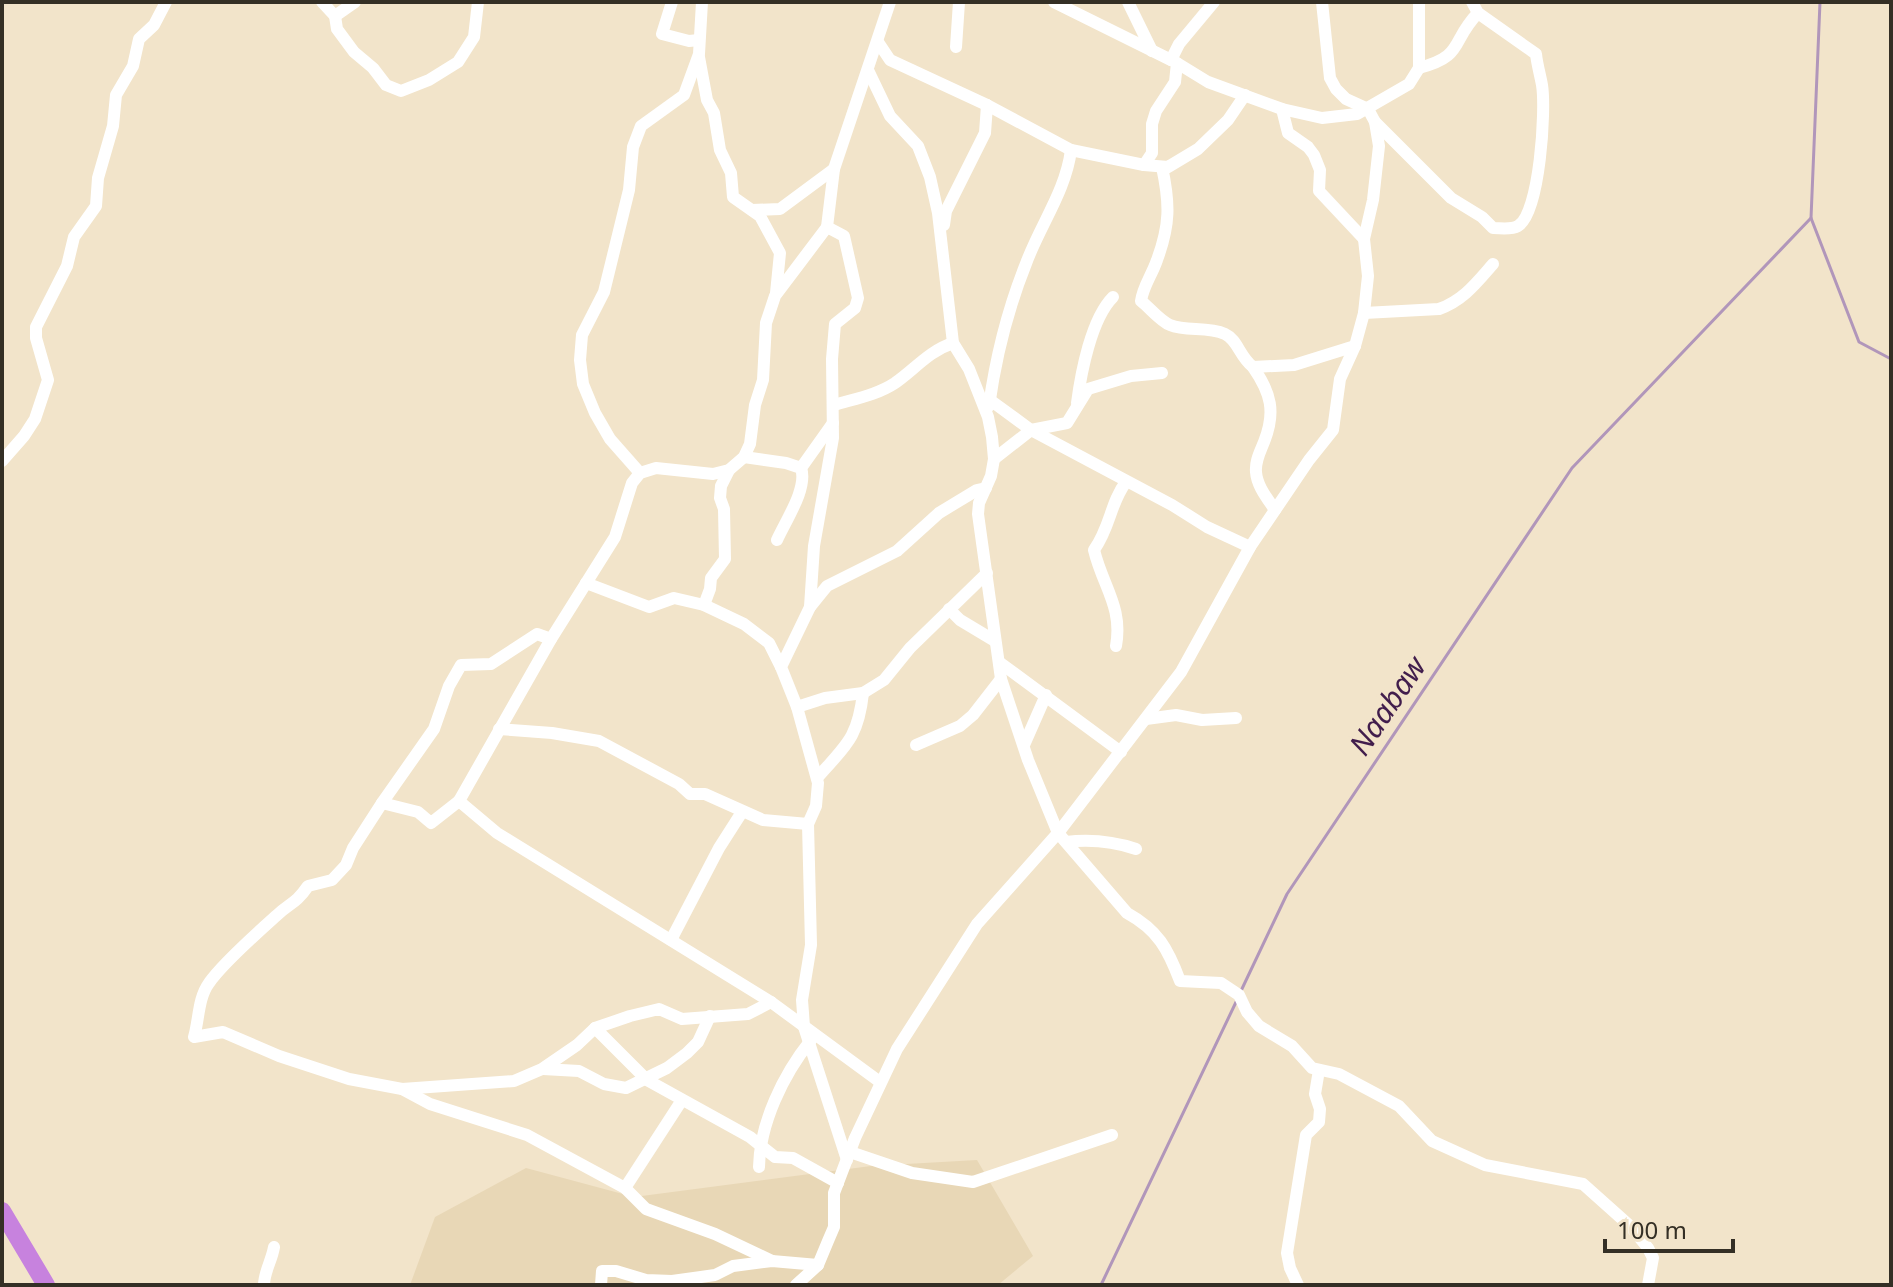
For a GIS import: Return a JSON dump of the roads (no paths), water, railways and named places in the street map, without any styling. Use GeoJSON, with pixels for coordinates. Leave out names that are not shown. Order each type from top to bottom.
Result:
{"type":"FeatureCollection","features":[{"type":"Feature","properties":{"kind":"highway"},"geometry":{"type":"LineString","coordinates":[[2,1211],[46,1285]]}},
{"type":"Feature","properties":{"kind":"street"},"geometry":{"type":"LineString","coordinates":[[2,461],[35,419],[48,380],[36,338],[36,327],[67,266],[74,237],[96,206],[98,178],[113,126],[114,101],[133,66],[139,39],[154,25],[166,2]]}},
{"type":"Feature","properties":{"kind":"street"},"geometry":{"type":"LineString","coordinates":[[322,2],[335,16],[337,29],[354,52],[373,68],[386,85],[401,91],[429,80],[458,62],[474,37],[478,2]]}},
{"type":"Feature","properties":{"kind":"street"},"geometry":{"type":"LineString","coordinates":[[335,16],[355,2]]}},
{"type":"Feature","properties":{"kind":"street"},"geometry":{"type":"LineString","coordinates":[[672,2],[662,34],[689,41],[699,40]]}},
{"type":"Feature","properties":{"kind":"street"},"geometry":{"type":"LineString","coordinates":[[701,2],[699,54],[720,150],[731,173],[733,197],[767,225],[780,253],[775,296],[766,323],[763,380],[755,405],[750,444],[744,457],[729,470],[721,486],[725,559],[711,578],[704,605]]}},
{"type":"Feature","properties":{"kind":"street"},"geometry":{"type":"LineString","coordinates":[[775,296],[827,227],[834,169],[878,42],[883,9],[890,2]]}},
{"type":"Feature","properties":{"kind":"street"},"geometry":{"type":"LineString","coordinates":[[956,47],[959,2]]}},
{"type":"Feature","properties":{"kind":"street"},"geometry":{"type":"LineString","coordinates":[[1054,2],[1208,82],[1282,109],[1322,118],[1357,114],[1409,84],[1419,68],[1419,2]]}},
{"type":"Feature","properties":{"kind":"street"},"geometry":{"type":"LineString","coordinates":[[1128,2],[1152,51]]}},
{"type":"Feature","properties":{"kind":"street"},"geometry":{"type":"LineString","coordinates":[[1144,165],[1152,153],[1152,124],[1156,111],[1175,82],[1174,62],[1179,44],[1214,2]]}},
{"type":"Feature","properties":{"kind":"street"},"geometry":{"type":"LineString","coordinates":[[1322,2],[1330,78],[1336,89],[1346,99],[1368,109],[1375,122],[1451,198],[1482,217],[1493,228],[1519,226],[1538,181],[1542,86],[1536,54],[1475,8],[1451,56],[1440,63],[1419,68]]}},
{"type":"Feature","properties":{"kind":"street"},"geometry":{"type":"LineString","coordinates":[[878,42],[890,60],[987,105],[1071,150],[1144,165],[1162,167],[1176,164],[1198,149],[1228,120],[1245,95]]}},
{"type":"Feature","properties":{"kind":"street"},"geometry":{"type":"LineString","coordinates":[[640,473],[610,439],[595,413],[583,384],[580,360],[582,335],[604,292],[629,190],[633,147],[641,126],[684,95],[699,54]]}},
{"type":"Feature","properties":{"kind":"street"},"geometry":{"type":"LineString","coordinates":[[868,70],[890,116],[918,146],[925,161],[938,213],[953,343],[969,369],[988,417],[994,459],[978,514],[1001,679],[1062,838],[1127,913],[1142,922],[1168,949],[1180,981],[1221,983],[1239,995],[1247,1012],[1259,1026],[1292,1046],[1312,1068],[1339,1074],[1399,1106],[1432,1141],[1485,1165],[1583,1184],[1630,1226],[1648,1248],[1653,1258],[1648,1285]]}},
{"type":"Feature","properties":{"kind":"street"},"geometry":{"type":"LineString","coordinates":[[942,244],[946,211],[985,133],[987,105]]}},
{"type":"Feature","properties":{"kind":"street"},"geometry":{"type":"LineString","coordinates":[[1282,109],[1288,133],[1314,155],[1320,170],[1319,191],[1364,239]]}},
{"type":"Feature","properties":{"kind":"street"},"geometry":{"type":"LineString","coordinates":[[796,1285],[818,1265],[834,1227],[834,1193],[897,1049],[977,924],[1062,838],[1181,672],[1250,547],[1333,430],[1340,379],[1355,346],[1364,313],[1368,276],[1364,239],[1373,200],[1379,146],[1375,122]]}},
{"type":"Feature","properties":{"kind":"street"},"geometry":{"type":"LineString","coordinates":[[988,417],[1000,340],[1028,259],[1060,191],[1071,150]]}},
{"type":"Feature","properties":{"kind":"street"},"geometry":{"type":"LineString","coordinates":[[1162,167],[1169,198],[1167,219],[1160,252],[1141,301],[1167,325],[1205,329],[1229,336],[1236,343],[1242,358],[1253,367],[1265,385],[1271,399],[1272,417],[1256,459],[1255,470],[1259,485],[1275,510]]}},
{"type":"Feature","properties":{"kind":"street"},"geometry":{"type":"LineString","coordinates":[[752,210],[780,209],[834,169]]}},
{"type":"Feature","properties":{"kind":"street"},"geometry":{"type":"LineString","coordinates":[[810,607],[814,546],[832,446],[835,324],[855,308],[858,298],[844,236],[827,227]]}},
{"type":"Feature","properties":{"kind":"street"},"geometry":{"type":"LineString","coordinates":[[1364,313],[1439,309],[1451,305],[1465,295],[1493,264]]}},
{"type":"Feature","properties":{"kind":"street"},"geometry":{"type":"LineString","coordinates":[[1077,408],[1080,383],[1096,325],[1113,297]]}},
{"type":"Feature","properties":{"kind":"street"},"geometry":{"type":"LineString","coordinates":[[834,405],[894,384],[937,348],[953,343]]}},
{"type":"Feature","properties":{"kind":"street"},"geometry":{"type":"LineString","coordinates":[[1253,367],[1294,365],[1355,346]]}},
{"type":"Feature","properties":{"kind":"street"},"geometry":{"type":"LineString","coordinates":[[994,459],[1031,430],[1067,423],[1088,389],[1131,376],[1162,373]]}},
{"type":"Feature","properties":{"kind":"street"},"geometry":{"type":"LineString","coordinates":[[990,400],[1031,430],[1207,527],[1250,547]]}},
{"type":"Feature","properties":{"kind":"street"},"geometry":{"type":"LineString","coordinates":[[801,468],[833,423]]}},
{"type":"Feature","properties":{"kind":"street"},"geometry":{"type":"LineString","coordinates":[[744,457],[801,468]]}},
{"type":"Feature","properties":{"kind":"street"},"geometry":{"type":"LineString","coordinates":[[382,803],[418,812],[431,823],[459,801],[551,639],[615,537],[632,483],[640,473],[656,468],[713,474],[729,470]]}},
{"type":"Feature","properties":{"kind":"street"},"geometry":{"type":"LineString","coordinates":[[777,540],[802,490],[804,477],[801,468]]}},
{"type":"Feature","properties":{"kind":"street"},"geometry":{"type":"LineString","coordinates":[[1116,646],[1117,610],[1100,575],[1094,550],[1111,521],[1117,493],[1126,482]]}},
{"type":"Feature","properties":{"kind":"street"},"geometry":{"type":"LineString","coordinates":[[781,667],[810,607],[827,586],[897,551],[939,513],[977,490],[986,488]]}},
{"type":"Feature","properties":{"kind":"street"},"geometry":{"type":"LineString","coordinates":[[797,707],[825,698],[863,693],[884,680],[910,648],[987,573]]}},
{"type":"Feature","properties":{"kind":"street"},"geometry":{"type":"LineString","coordinates":[[586,583],[649,607],[674,598],[704,605],[744,624],[769,643],[781,667],[797,707],[817,778],[816,806],[808,824],[811,945],[802,1000],[804,1027],[849,1156]]}},
{"type":"Feature","properties":{"kind":"street"},"geometry":{"type":"LineString","coordinates":[[949,609],[960,620],[995,641]]}},
{"type":"Feature","properties":{"kind":"street"},"geometry":{"type":"LineString","coordinates":[[551,639],[537,634],[491,664],[461,665],[449,686],[434,729],[382,803],[353,848],[346,865],[332,880],[308,886],[297,901],[279,912],[209,983],[201,999],[201,1016],[194,1037],[223,1032],[279,1056],[349,1079],[402,1089],[514,1081],[542,1069],[577,1045],[595,1028],[659,1009],[682,1019],[748,1014],[771,1002]]}},
{"type":"Feature","properties":{"kind":"street"},"geometry":{"type":"LineString","coordinates":[[999,662],[1121,752]]}},
{"type":"Feature","properties":{"kind":"street"},"geometry":{"type":"LineString","coordinates":[[916,745],[960,726],[973,715],[1001,679]]}},
{"type":"Feature","properties":{"kind":"street"},"geometry":{"type":"LineString","coordinates":[[817,778],[851,741],[863,693]]}},
{"type":"Feature","properties":{"kind":"street"},"geometry":{"type":"LineString","coordinates":[[1024,745],[1046,695]]}},
{"type":"Feature","properties":{"kind":"street"},"geometry":{"type":"LineString","coordinates":[[1146,719],[1176,715],[1202,720],[1236,718]]}},
{"type":"Feature","properties":{"kind":"street"},"geometry":{"type":"LineString","coordinates":[[499,729],[599,741],[679,784],[690,794],[705,794],[763,820],[808,824]]}},
{"type":"Feature","properties":{"kind":"street"},"geometry":{"type":"LineString","coordinates":[[459,801],[497,833],[771,1002],[880,1082]]}},
{"type":"Feature","properties":{"kind":"street"},"geometry":{"type":"LineString","coordinates":[[671,940],[719,848],[742,812]]}},
{"type":"Feature","properties":{"kind":"street"},"geometry":{"type":"LineString","coordinates":[[1062,838],[1112,841],[1136,849]]}},
{"type":"Feature","properties":{"kind":"street"},"geometry":{"type":"LineString","coordinates":[[542,1069],[579,1071],[604,1084],[626,1088],[667,1068],[687,1053],[698,1042],[710,1016]]}},
{"type":"Feature","properties":{"kind":"street"},"geometry":{"type":"LineString","coordinates":[[595,1028],[646,1078],[750,1137],[775,1157],[793,1158],[838,1183]]}},
{"type":"Feature","properties":{"kind":"street"},"geometry":{"type":"LineString","coordinates":[[759,1167],[759,1145],[778,1094],[811,1040]]}},
{"type":"Feature","properties":{"kind":"street"},"geometry":{"type":"LineString","coordinates":[[1298,1285],[1287,1253],[1306,1135],[1319,1122],[1320,1109],[1315,1094],[1319,1070]]}},
{"type":"Feature","properties":{"kind":"street"},"geometry":{"type":"LineString","coordinates":[[402,1089],[430,1104],[540,1141],[625,1188],[646,1209],[715,1234],[772,1261]]}},
{"type":"Feature","properties":{"kind":"street"},"geometry":{"type":"LineString","coordinates":[[625,1188],[682,1100]]}},
{"type":"Feature","properties":{"kind":"street"},"geometry":{"type":"LineString","coordinates":[[849,1156],[912,1173],[973,1182],[1112,1135]]}},
{"type":"Feature","properties":{"kind":"street"},"geometry":{"type":"LineString","coordinates":[[264,1285],[274,1247]]}},
{"type":"Feature","properties":{"kind":"street"},"geometry":{"type":"LineString","coordinates":[[601,1285],[602,1271],[616,1271],[646,1280],[672,1281],[715,1275],[733,1266],[772,1261],[818,1265]]}},
{"type":"Feature","properties":{"kind":"street"},"geometry":{"type":"LineString","coordinates":[[715,1275],[728,1285]]}},
{"type":"Feature","properties":{"kind":"waterway"},"geometry":{"type":"LineString","coordinates":[[1820,2],[1811,218],[1859,342],[1891,359]]}},
{"type":"Feature","properties":{"kind":"waterway","name":"Naabaw"},"geometry":{"type":"LineString","coordinates":[[1240,993],[1287,894],[1572,468],[1811,218]]}},
{"type":"Feature","properties":{"kind":"waterway","name":"Naabaw"},"geometry":{"type":"LineString","coordinates":[[1101,1285],[1237,1000]]}}]}
